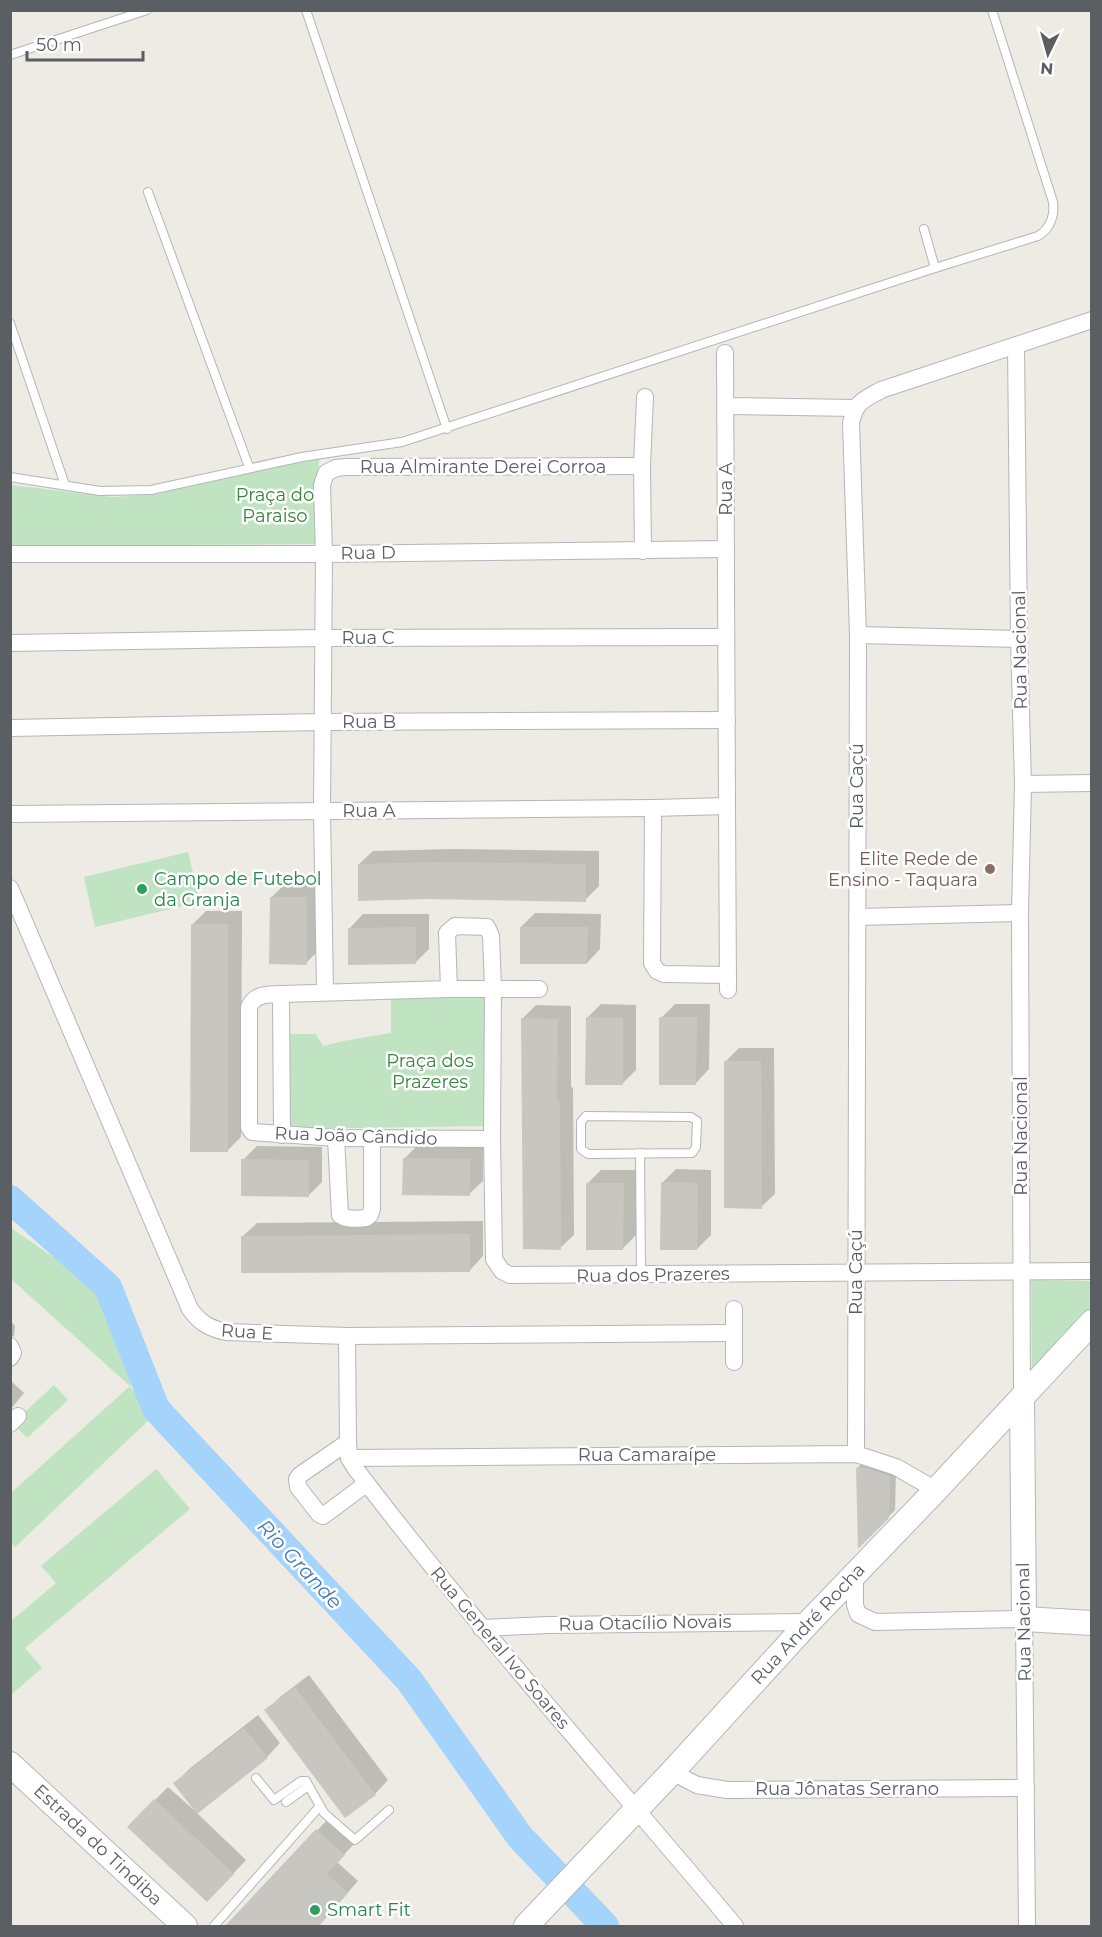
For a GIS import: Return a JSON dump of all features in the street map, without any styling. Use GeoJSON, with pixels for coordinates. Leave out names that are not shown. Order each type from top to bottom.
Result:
{"type":"FeatureCollection","features":[{"type":"Feature","properties":{"kind":"main road","name":"Rua André Rocha"},"geometry":{"type":"LineString","coordinates":[[526,1926],[1092,1322]]}},
{"type":"Feature","properties":{"kind":"main road","name":"Rua Nacional"},"geometry":{"type":"LineString","coordinates":[[1022,1398],[1024,1619]]}},
{"type":"Feature","properties":{"kind":"main road"},"geometry":{"type":"LineString","coordinates":[[1024,1619],[1092,1623]]}},
{"type":"Feature","properties":{"kind":"main road","name":"Estrada do Tindiba"},"geometry":{"type":"LineString","coordinates":[[10,1764],[185,1926]]}},
{"type":"Feature","properties":{"kind":"street"},"geometry":{"type":"LineString","coordinates":[[726,406],[855,408],[881,390],[1092,320]]}},
{"type":"Feature","properties":{"kind":"street","name":"Rua Nacional"},"geometry":{"type":"LineString","coordinates":[[1016,346],[1023,784],[1020,913],[1022,1398]]}},
{"type":"Feature","properties":{"kind":"street","name":"Rua A"},"geometry":{"type":"LineString","coordinates":[[653,808],[651,963],[664,974],[728,983],[725,353]]}},
{"type":"Feature","properties":{"kind":"street"},"geometry":{"type":"LineString","coordinates":[[643,551],[642,466],[645,397]]}},
{"type":"Feature","properties":{"kind":"street","name":"Rua Caçú"},"geometry":{"type":"LineString","coordinates":[[855,408],[851,423],[858,635],[856,1454]]}},
{"type":"Feature","properties":{"kind":"street","name":"Rua Almirante Derei Corroa"},"geometry":{"type":"LineString","coordinates":[[324,554],[322,486],[326,473],[336,468],[642,466]]}},
{"type":"Feature","properties":{"kind":"street","name":"Rua D"},"geometry":{"type":"LineString","coordinates":[[10,554],[324,554],[726,549]]}},
{"type":"Feature","properties":{"kind":"street"},"geometry":{"type":"LineString","coordinates":[[324,554],[322,811],[325,992]]}},
{"type":"Feature","properties":{"kind":"street"},"geometry":{"type":"LineString","coordinates":[[858,635],[1019,639]]}},
{"type":"Feature","properties":{"kind":"street","name":"Rua C"},"geometry":{"type":"LineString","coordinates":[[10,644],[323,638],[726,637]]}},
{"type":"Feature","properties":{"kind":"street","name":"Rua B"},"geometry":{"type":"LineString","coordinates":[[10,728],[322,722],[727,720]]}},
{"type":"Feature","properties":{"kind":"street"},"geometry":{"type":"LineString","coordinates":[[1023,784],[1092,783]]}},
{"type":"Feature","properties":{"kind":"street","name":"Rua A"},"geometry":{"type":"LineString","coordinates":[[10,814],[727,806]]}},
{"type":"Feature","properties":{"kind":"street","name":"Rua E"},"geometry":{"type":"LineString","coordinates":[[10,888],[190,1309],[199,1321],[209,1328],[226,1332],[347,1336],[734,1333]]}},
{"type":"Feature","properties":{"kind":"street"},"geometry":{"type":"LineString","coordinates":[[857,917],[1020,913]]}},
{"type":"Feature","properties":{"kind":"street","name":"Rua dos Prazeres"},"geometry":{"type":"LineString","coordinates":[[448,989],[447,933],[455,926],[482,925],[487,927],[491,931],[493,988],[494,1259],[502,1271],[517,1276],[1092,1271]]}},
{"type":"Feature","properties":{"kind":"street"},"geometry":{"type":"LineString","coordinates":[[282,1135],[281,994],[493,988],[539,989]]}},
{"type":"Feature","properties":{"kind":"street","name":"Rua João Cândido"},"geometry":{"type":"LineString","coordinates":[[281,994],[257,996],[249,1007],[249,1127],[252,1132],[336,1138],[492,1139]]}},
{"type":"Feature","properties":{"kind":"street"},"geometry":{"type":"LineString","coordinates":[[336,1138],[340,1215],[344,1218],[356,1219],[366,1218],[372,1209],[372,1138]]}},
{"type":"Feature","properties":{"kind":"street"},"geometry":{"type":"LineString","coordinates":[[734,1309],[734,1362]]}},
{"type":"Feature","properties":{"kind":"street"},"geometry":{"type":"LineString","coordinates":[[347,1336],[349,1450],[300,1475],[297,1479],[298,1487],[323,1516],[366,1484]]}},
{"type":"Feature","properties":{"kind":"street"},"geometry":{"type":"LineString","coordinates":[[10,1346],[13,1353],[10,1358]]}},
{"type":"Feature","properties":{"kind":"street","name":"Rua Camaraípe"},"geometry":{"type":"LineString","coordinates":[[349,1450],[856,1454],[896,1467],[936,1490]]}},
{"type":"Feature","properties":{"kind":"street","name":"Rua General Ivo Soares"},"geometry":{"type":"LineString","coordinates":[[349,1450],[366,1484],[481,1628],[735,1926]]}},
{"type":"Feature","properties":{"kind":"street"},"geometry":{"type":"LineString","coordinates":[[855,1575],[855,1605],[858,1614],[875,1622],[1024,1619]]}},
{"type":"Feature","properties":{"kind":"street","name":"Rua Nacional"},"geometry":{"type":"LineString","coordinates":[[1024,1619],[1027,1926]]}},
{"type":"Feature","properties":{"kind":"street","name":"Rua Otacílio Novais"},"geometry":{"type":"LineString","coordinates":[[481,1628],[809,1622]]}},
{"type":"Feature","properties":{"kind":"street","name":"Rua Jônatas Serrano"},"geometry":{"type":"LineString","coordinates":[[672,1772],[698,1785],[727,1790],[1026,1788]]}},
{"type":"Feature","properties":{"kind":"lane"},"geometry":{"type":"LineString","coordinates":[[10,55],[147,10]]}},
{"type":"Feature","properties":{"kind":"lane"},"geometry":{"type":"LineString","coordinates":[[306,10],[447,429]]}},
{"type":"Feature","properties":{"kind":"lane"},"geometry":{"type":"LineString","coordinates":[[10,477],[100,490],[151,490],[302,457],[402,442],[1038,236],[1045,232],[1054,211],[992,10]]}},
{"type":"Feature","properties":{"kind":"lane"},"geometry":{"type":"LineString","coordinates":[[148,192],[249,468]]}},
{"type":"Feature","properties":{"kind":"lane"},"geometry":{"type":"LineString","coordinates":[[924,229],[935,268]]}},
{"type":"Feature","properties":{"kind":"lane"},"geometry":{"type":"LineString","coordinates":[[10,323],[65,485]]}},
{"type":"Feature","properties":{"kind":"lane"},"geometry":{"type":"LineString","coordinates":[[586,1116],[691,1116],[697,1121],[696,1147],[692,1153],[640,1153],[588,1154],[583,1152],[581,1149],[582,1118],[586,1116]]}},
{"type":"Feature","properties":{"kind":"lane"},"geometry":{"type":"LineString","coordinates":[[640,1153],[641,1275]]}},
{"type":"Feature","properties":{"kind":"lane"},"geometry":{"type":"LineString","coordinates":[[256,1778],[274,1800],[301,1781],[306,1781],[324,1813],[355,1840],[389,1810]]}},
{"type":"Feature","properties":{"kind":"lane"},"geometry":{"type":"LineString","coordinates":[[286,1802],[309,1786]]}},
{"type":"Feature","properties":{"kind":"lane"},"geometry":{"type":"LineString","coordinates":[[214,1926],[320,1806]]}},
{"type":"Feature","properties":{"kind":"green space","name":"Praça do Paraiso"},"geometry":{"type":"Polygon","coordinates":[[[319,458],[315,544],[11,546],[11,485],[112,497],[158,494],[285,461],[319,458]]]}},
{"type":"Feature","properties":{"kind":"green space","name":"Campo de Futebol da Granja"},"geometry":{"type":"Polygon","coordinates":[[[188,852],[200,902],[95,927],[84,877],[188,852]]]}},
{"type":"Feature","properties":{"kind":"green space","name":"Praça dos Prazeres"},"geometry":{"type":"Polygon","coordinates":[[[484,991],[486,1126],[290,1129],[289,1034],[316,1034],[323,1046],[391,1033],[391,992],[484,991]]]}},
{"type":"Feature","properties":{"kind":"green space"},"geometry":{"type":"Polygon","coordinates":[[[11,1228],[103,1291],[135,1375],[130,1386],[11,1279],[11,1228]]]}},
{"type":"Feature","properties":{"kind":"green space"},"geometry":{"type":"Polygon","coordinates":[[[1031,1280],[1092,1281],[1091,1315],[1032,1374],[1031,1280]]]}},
{"type":"Feature","properties":{"kind":"green space"},"geometry":{"type":"Polygon","coordinates":[[[54,1385],[68,1400],[27,1438],[13,1423],[54,1385]]]}},
{"type":"Feature","properties":{"kind":"green space"},"geometry":{"type":"Polygon","coordinates":[[[130,1386],[151,1418],[15,1547],[11,1542],[11,1493],[130,1386]]]}},
{"type":"Feature","properties":{"kind":"green space"},"geometry":{"type":"Polygon","coordinates":[[[156,1469],[190,1509],[25,1648],[42,1668],[11,1695],[11,1621],[56,1583],[41,1566],[156,1469]]]}},
{"type":"Feature","properties":{"kind":"building"},"geometry":{"type":"Polygon","coordinates":[[[438,862],[586,864],[586,902],[426,899],[358,901],[358,864],[438,862]]]}},
{"type":"Feature","properties":{"kind":"building"},"geometry":{"type":"Polygon","coordinates":[[[270,897],[307,897],[307,965],[269,964],[270,897]]]}},
{"type":"Feature","properties":{"kind":"building"},"geometry":{"type":"Polygon","coordinates":[[[191,924],[228,924],[228,1152],[190,1152],[191,924]]]}},
{"type":"Feature","properties":{"kind":"building"},"geometry":{"type":"Polygon","coordinates":[[[416,927],[416,964],[348,965],[348,928],[416,927]]]}},
{"type":"Feature","properties":{"kind":"building"},"geometry":{"type":"Polygon","coordinates":[[[520,927],[588,927],[587,964],[520,964],[520,927]]]}},
{"type":"Feature","properties":{"kind":"building"},"geometry":{"type":"Polygon","coordinates":[[[586,1017],[623,1018],[623,1085],[585,1085],[586,1017]]]}},
{"type":"Feature","properties":{"kind":"building"},"geometry":{"type":"Polygon","coordinates":[[[659,1017],[697,1017],[696,1085],[659,1085],[659,1017]]]}},
{"type":"Feature","properties":{"kind":"building"},"geometry":{"type":"Polygon","coordinates":[[[521,1018],[558,1019],[557,1101],[560,1101],[561,1250],[523,1249],[521,1018]]]}},
{"type":"Feature","properties":{"kind":"building"},"geometry":{"type":"Polygon","coordinates":[[[724,1061],[761,1061],[762,1209],[724,1208],[724,1061]]]}},
{"type":"Feature","properties":{"kind":"building"},"geometry":{"type":"Polygon","coordinates":[[[403,1158],[470,1159],[470,1196],[402,1195],[403,1158]]]}},
{"type":"Feature","properties":{"kind":"building"},"geometry":{"type":"Polygon","coordinates":[[[241,1159],[309,1160],[309,1197],[241,1196],[241,1159]]]}},
{"type":"Feature","properties":{"kind":"building"},"geometry":{"type":"Polygon","coordinates":[[[661,1182],[698,1183],[697,1250],[660,1250],[661,1182]]]}},
{"type":"Feature","properties":{"kind":"building"},"geometry":{"type":"Polygon","coordinates":[[[586,1183],[624,1183],[623,1250],[586,1250],[586,1183]]]}},
{"type":"Feature","properties":{"kind":"building"},"geometry":{"type":"Polygon","coordinates":[[[470,1234],[470,1272],[241,1273],[241,1236],[470,1234]]]}},
{"type":"Feature","properties":{"kind":"building"},"geometry":{"type":"Polygon","coordinates":[[[856,1468],[865,1468],[889,1476],[890,1479],[889,1518],[858,1549],[856,1468]]]}},
{"type":"Feature","properties":{"kind":"building"},"geometry":{"type":"Polygon","coordinates":[[[295,1687],[376,1795],[345,1818],[264,1710],[295,1687]]]}},
{"type":"Feature","properties":{"kind":"building"},"geometry":{"type":"Polygon","coordinates":[[[244,1728],[268,1758],[197,1814],[173,1783],[244,1728]]]}},
{"type":"Feature","properties":{"kind":"building"},"geometry":{"type":"Polygon","coordinates":[[[154,1799],[234,1874],[207,1902],[127,1827],[154,1799]]]}},
{"type":"Feature","properties":{"kind":"building"},"geometry":{"type":"Polygon","coordinates":[[[316,1829],[345,1855],[327,1874],[348,1893],[319,1926],[225,1926],[316,1829]]]}},
{"type":"Feature","properties":{"kind":"waterway","name":"Rio Grande"},"geometry":{"type":"LineString","coordinates":[[10,1199],[108,1287],[156,1409],[409,1680],[520,1837],[605,1926]]}},
{"type":"Feature","properties":{"kind":"place","name":"Elite Rede de Ensino - Taquara"},"geometry":{"type":"Point","coordinates":[990,869]}},
{"type":"Feature","properties":{"kind":"place","name":"Campo de Futebol da Granja"},"geometry":{"type":"Point","coordinates":[142,889]}},
{"type":"Feature","properties":{"kind":"place","name":"Smart Fit"},"geometry":{"type":"Point","coordinates":[315,1910]}}]}
